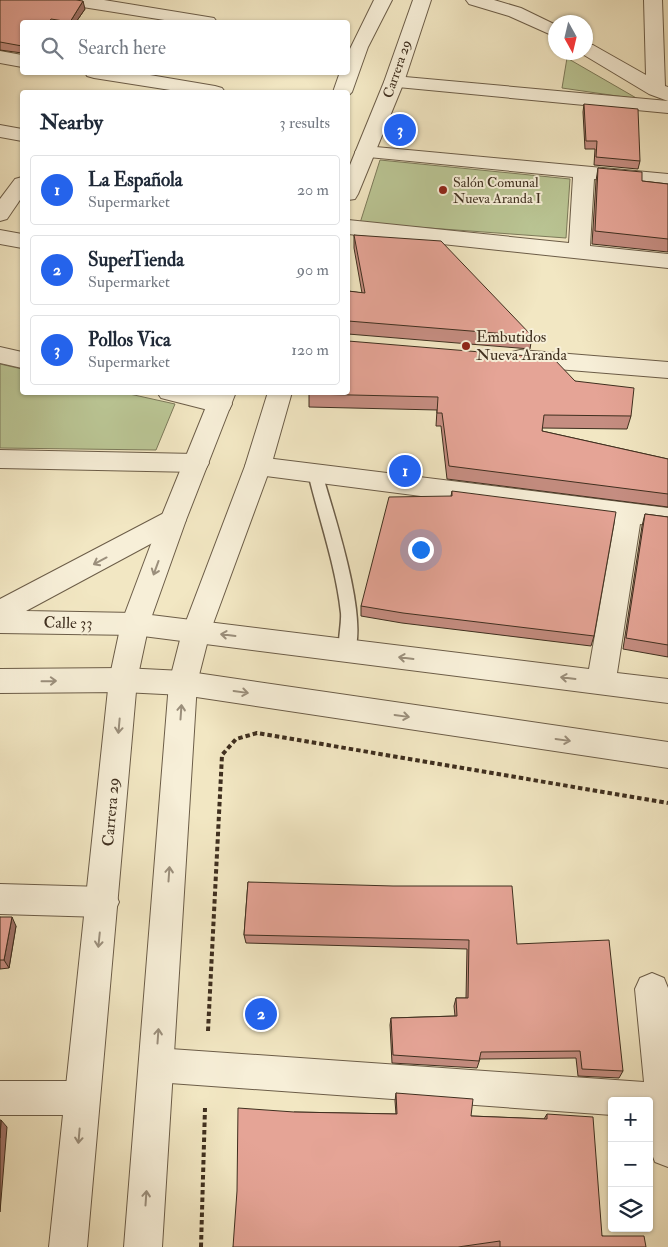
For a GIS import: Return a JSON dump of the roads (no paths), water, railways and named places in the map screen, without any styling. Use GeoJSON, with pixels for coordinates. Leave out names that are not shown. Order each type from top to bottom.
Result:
{"type":"FeatureCollection","features":[{"type":"Feature","properties":{"kind":"street"},"geometry":{"type":"LineString","coordinates":[[70,0],[196,20]]}},
{"type":"Feature","properties":{"kind":"street"},"geometry":{"type":"LineString","coordinates":[[350,59],[353,46],[383,0]]}},
{"type":"Feature","properties":{"kind":"street","name":"Carrera 29"},"geometry":{"type":"LineString","coordinates":[[350,189],[394,82],[422,0]]}},
{"type":"Feature","properties":{"kind":"street"},"geometry":{"type":"LineString","coordinates":[[476,0],[515,12],[548,28]]}},
{"type":"Feature","properties":{"kind":"street"},"geometry":{"type":"LineString","coordinates":[[653,0],[662,93]]}},
{"type":"Feature","properties":{"kind":"street"},"geometry":{"type":"LineString","coordinates":[[593,53],[662,93]]}},
{"type":"Feature","properties":{"kind":"street"},"geometry":{"type":"LineString","coordinates":[[0,57],[20,61]]}},
{"type":"Feature","properties":{"kind":"street"},"geometry":{"type":"LineString","coordinates":[[90,90],[99,75]]}},
{"type":"Feature","properties":{"kind":"street"},"geometry":{"type":"LineString","coordinates":[[112,75],[203,90]]}},
{"type":"Feature","properties":{"kind":"street"},"geometry":{"type":"LineString","coordinates":[[342,90],[346,75]]}},
{"type":"Feature","properties":{"kind":"street"},"geometry":{"type":"LineString","coordinates":[[394,82],[668,106]]}},
{"type":"Feature","properties":{"kind":"street"},"geometry":{"type":"LineString","coordinates":[[0,131],[20,135]]}},
{"type":"Feature","properties":{"kind":"street"},"geometry":{"type":"LineString","coordinates":[[365,152],[668,180]]}},
{"type":"Feature","properties":{"kind":"street"},"geometry":{"type":"LineString","coordinates":[[580,251],[584,173]]}},
{"type":"Feature","properties":{"kind":"street"},"geometry":{"type":"LineString","coordinates":[[0,214],[20,186]]}},
{"type":"Feature","properties":{"kind":"street"},"geometry":{"type":"LineString","coordinates":[[350,227],[668,261],[668,272]]}},
{"type":"Feature","properties":{"kind":"street"},"geometry":{"type":"LineString","coordinates":[[0,236],[20,241]]}},
{"type":"Feature","properties":{"kind":"street"},"geometry":{"type":"LineString","coordinates":[[0,355],[20,360]]}},
{"type":"Feature","properties":{"kind":"street"},"geometry":{"type":"LineString","coordinates":[[503,357],[668,370]]}},
{"type":"Feature","properties":{"kind":"street"},"geometry":{"type":"LineString","coordinates":[[196,395],[222,398]]}},
{"type":"Feature","properties":{"kind":"street"},"geometry":{"type":"LineString","coordinates":[[143,1247],[183,683],[196,632],[258,466],[279,395]]}},
{"type":"Feature","properties":{"kind":"street","name":"Carrera 29"},"geometry":{"type":"LineString","coordinates":[[68,1247],[103,902],[123,680],[135,624],[173,520],[222,398]]}},
{"type":"Feature","properties":{"kind":"street"},"geometry":{"type":"LineString","coordinates":[[0,459],[196,463]]}},
{"type":"Feature","properties":{"kind":"street"},"geometry":{"type":"LineString","coordinates":[[258,466],[668,518]]}},
{"type":"Feature","properties":{"kind":"street"},"geometry":{"type":"LineString","coordinates":[[601,682],[629,513]]}},
{"type":"Feature","properties":{"kind":"street"},"geometry":{"type":"LineString","coordinates":[[0,612],[173,520]]}},
{"type":"Feature","properties":{"kind":"street","name":"Calle 33"},"geometry":{"type":"LineString","coordinates":[[0,622],[135,624],[668,691]]}},
{"type":"Feature","properties":{"kind":"street"},"geometry":{"type":"LineString","coordinates":[[0,681],[123,680],[183,683],[668,755]]}},
{"type":"Feature","properties":{"kind":"street"},"geometry":{"type":"LineString","coordinates":[[0,899],[103,902]]}},
{"type":"Feature","properties":{"kind":"street"},"geometry":{"type":"LineString","coordinates":[[652,989],[668,1149]]}},
{"type":"Feature","properties":{"kind":"street"},"geometry":{"type":"LineString","coordinates":[[156,1065],[206,1067],[663,1101]]}},
{"type":"Feature","properties":{"kind":"street"},"geometry":{"type":"LineString","coordinates":[[0,1098],[82,1098]]}},
{"type":"Feature","properties":{"kind":"lane"},"geometry":{"type":"LineString","coordinates":[[315,473],[347,596],[350,623],[346,650]]}},
{"type":"Feature","properties":{"kind":"place","name":"Pollos Vica"},"geometry":{"type":"Point","coordinates":[400,130]}},
{"type":"Feature","properties":{"kind":"place","name":"Salón Comunal Nueva Aranda I"},"geometry":{"type":"Point","coordinates":[443,190]}},
{"type":"Feature","properties":{"kind":"place","name":"Embutidos Nueva Aranda"},"geometry":{"type":"Point","coordinates":[466,346]}},
{"type":"Feature","properties":{"kind":"place","name":"La Española"},"geometry":{"type":"Point","coordinates":[405,471]}},
{"type":"Feature","properties":{"kind":"place","name":"SuperTienda"},"geometry":{"type":"Point","coordinates":[261,1014]}}]}
